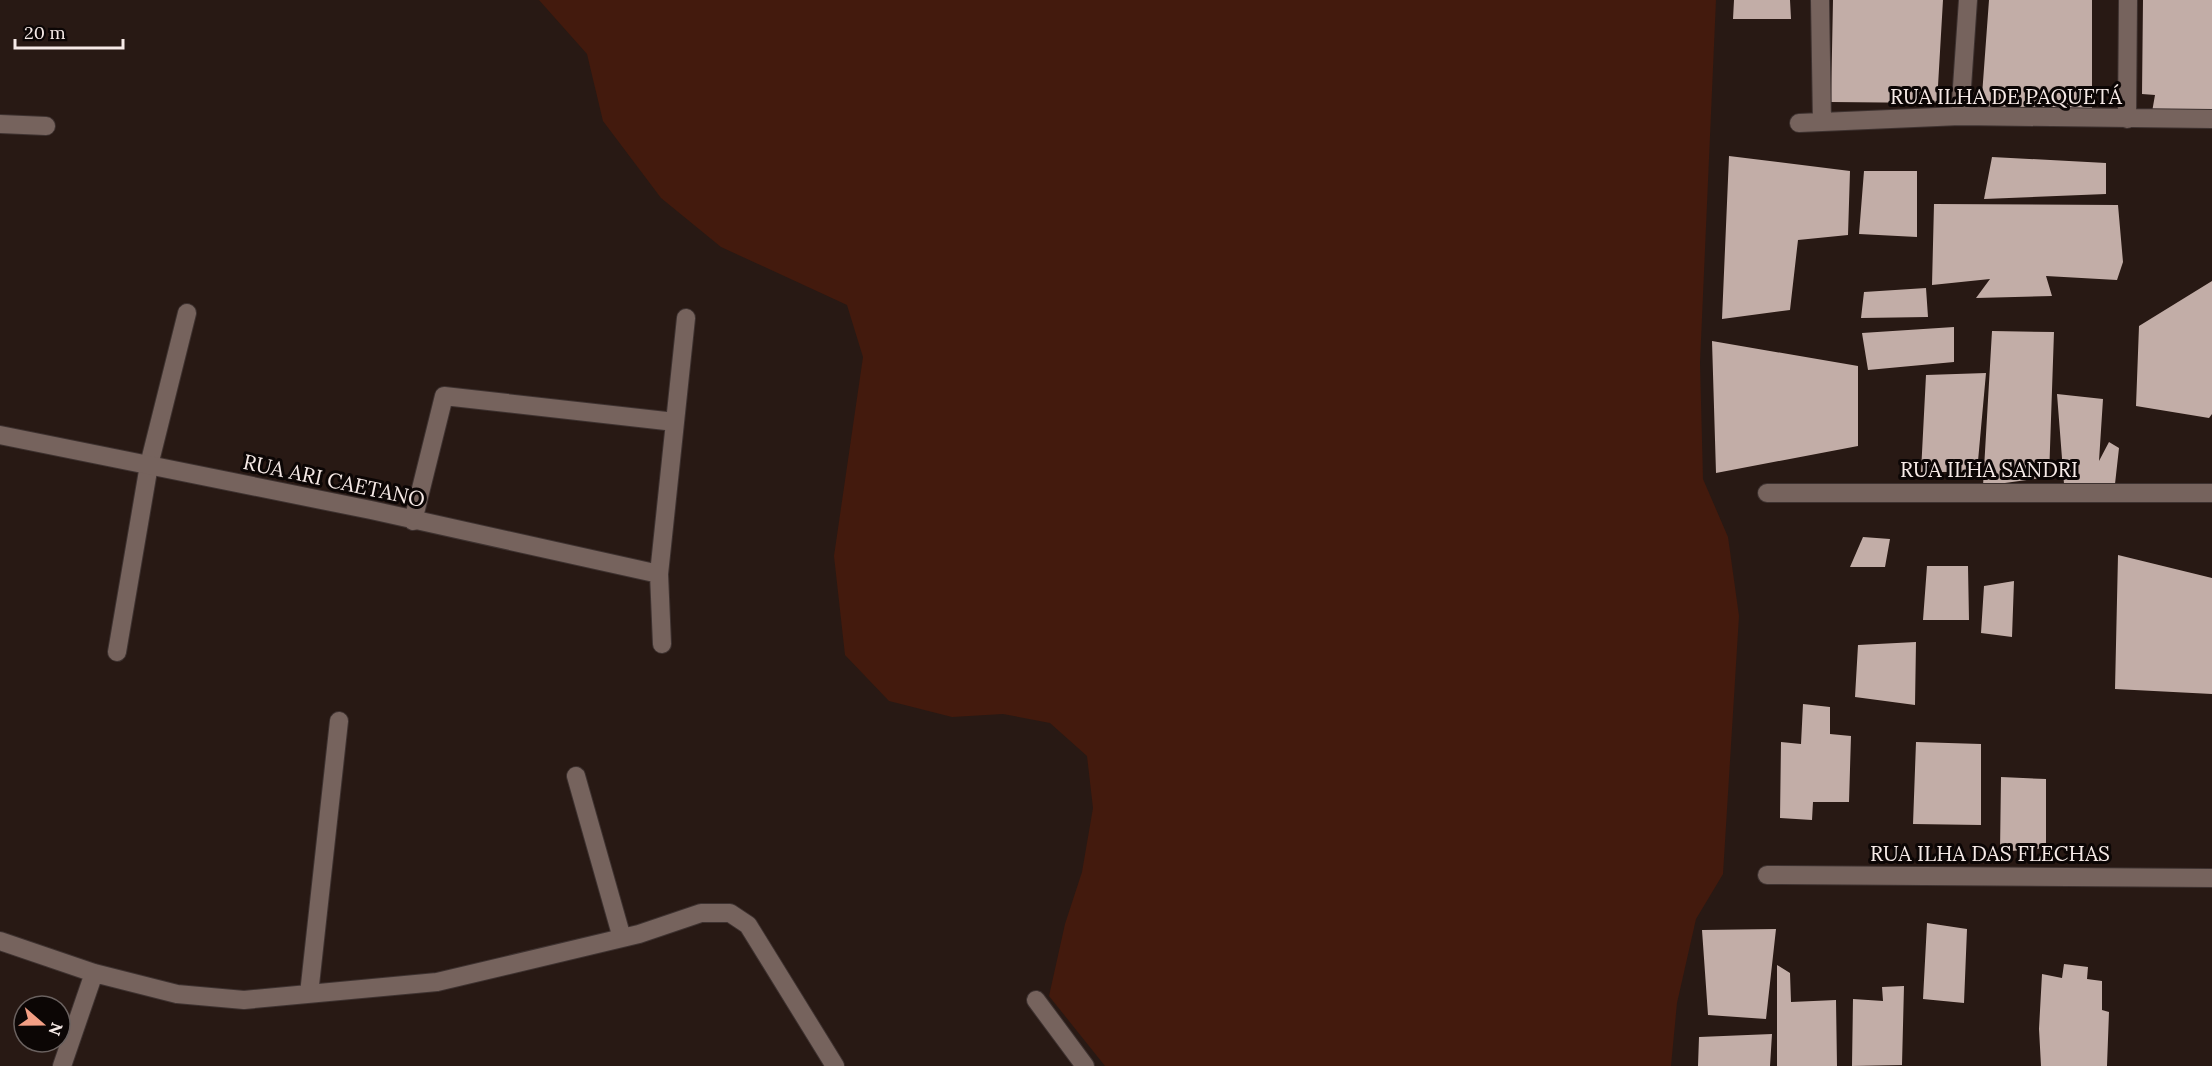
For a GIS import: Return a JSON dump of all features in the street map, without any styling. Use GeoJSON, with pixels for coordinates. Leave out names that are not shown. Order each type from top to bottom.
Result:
{"type":"FeatureCollection","features":[{"type":"Feature","properties":{"kind":"street"},"geometry":{"type":"LineString","coordinates":[[1820,0],[1822,122]]}},
{"type":"Feature","properties":{"kind":"street"},"geometry":{"type":"LineString","coordinates":[[1960,116],[1968,0]]}},
{"type":"Feature","properties":{"kind":"street"},"geometry":{"type":"LineString","coordinates":[[2127,120],[2128,0]]}},
{"type":"Feature","properties":{"kind":"street","name":"RUA ILHA DE PAQUETÁ"},"geometry":{"type":"LineString","coordinates":[[1799,123],[1960,116],[2127,120],[2212,119]]}},
{"type":"Feature","properties":{"kind":"street"},"geometry":{"type":"LineString","coordinates":[[0,124],[46,126]]}},
{"type":"Feature","properties":{"kind":"street"},"geometry":{"type":"LineString","coordinates":[[117,652],[149,465],[187,313]]}},
{"type":"Feature","properties":{"kind":"street"},"geometry":{"type":"LineString","coordinates":[[662,644],[659,574],[686,318]]}},
{"type":"Feature","properties":{"kind":"street"},"geometry":{"type":"LineString","coordinates":[[413,521],[444,396],[675,422]]}},
{"type":"Feature","properties":{"kind":"street","name":"RUA ARI CAETANO"},"geometry":{"type":"LineString","coordinates":[[0,435],[659,574]]}},
{"type":"Feature","properties":{"kind":"street","name":"RUA ILHA SANDRI"},"geometry":{"type":"LineString","coordinates":[[1767,493],[2212,493]]}},
{"type":"Feature","properties":{"kind":"street"},"geometry":{"type":"LineString","coordinates":[[309,994],[339,721]]}},
{"type":"Feature","properties":{"kind":"street"},"geometry":{"type":"LineString","coordinates":[[576,776],[622,938]]}},
{"type":"Feature","properties":{"kind":"street","name":"RUA ILHA DAS FLECHAS"},"geometry":{"type":"LineString","coordinates":[[1767,875],[2212,878]]}},
{"type":"Feature","properties":{"kind":"street"},"geometry":{"type":"LineString","coordinates":[[0,941],[94,974],[177,994],[244,1000],[437,982],[622,938],[701,914],[730,913],[748,925],[835,1066]]}},
{"type":"Feature","properties":{"kind":"street"},"geometry":{"type":"LineString","coordinates":[[62,1066],[94,974]]}},
{"type":"Feature","properties":{"kind":"street"},"geometry":{"type":"LineString","coordinates":[[1036,1000],[1085,1066]]}},
{"type":"Feature","properties":{"kind":"shaded area"},"geometry":{"type":"Polygon","coordinates":[[[539,0],[1716,0],[1700,363],[1703,479],[1728,537],[1739,616],[1723,874],[1696,919],[1677,1003],[1671,1066],[1105,1066],[1049,996],[1065,924],[1082,872],[1093,808],[1087,756],[1050,723],[1003,714],[952,717],[889,701],[845,655],[834,556],[863,357],[847,305],[721,247],[661,198],[603,121],[587,54],[539,0]]]}},
{"type":"Feature","properties":{"kind":"building"},"geometry":{"type":"Polygon","coordinates":[[[1734,0],[1790,0],[1791,19],[1733,19],[1734,0]]]}},
{"type":"Feature","properties":{"kind":"building"},"geometry":{"type":"Polygon","coordinates":[[[1833,0],[1943,0],[1937,103],[1831,102],[1833,0]]]}},
{"type":"Feature","properties":{"kind":"building"},"geometry":{"type":"Polygon","coordinates":[[[1989,0],[2092,0],[2092,109],[1981,109],[1989,0]]]}},
{"type":"Feature","properties":{"kind":"building"},"geometry":{"type":"Polygon","coordinates":[[[2143,0],[2212,0],[2212,110],[2152,112],[2155,95],[2142,94],[2143,0]]]}},
{"type":"Feature","properties":{"kind":"building"},"geometry":{"type":"Polygon","coordinates":[[[1729,156],[1850,171],[1848,235],[1798,240],[1790,310],[1722,319],[1729,156]]]}},
{"type":"Feature","properties":{"kind":"building"},"geometry":{"type":"Polygon","coordinates":[[[1992,157],[2106,163],[2106,194],[1984,199],[1992,157]]]}},
{"type":"Feature","properties":{"kind":"building"},"geometry":{"type":"Polygon","coordinates":[[[1864,171],[1917,171],[1917,237],[1859,234],[1864,171]]]}},
{"type":"Feature","properties":{"kind":"building"},"geometry":{"type":"Polygon","coordinates":[[[1934,204],[2118,205],[2123,262],[2117,280],[2046,276],[2052,296],[1976,298],[1990,279],[1932,285],[1934,204]]]}},
{"type":"Feature","properties":{"kind":"building"},"geometry":{"type":"Polygon","coordinates":[[[2212,281],[2212,414],[2209,418],[2136,406],[2139,326],[2212,281]]]}},
{"type":"Feature","properties":{"kind":"building"},"geometry":{"type":"Polygon","coordinates":[[[1926,288],[1928,317],[1861,318],[1864,292],[1926,288]]]}},
{"type":"Feature","properties":{"kind":"building"},"geometry":{"type":"Polygon","coordinates":[[[1954,327],[1954,362],[1868,370],[1862,333],[1954,327]]]}},
{"type":"Feature","properties":{"kind":"building"},"geometry":{"type":"Polygon","coordinates":[[[1992,331],[2054,332],[2049,477],[1983,486],[1992,331]]]}},
{"type":"Feature","properties":{"kind":"building"},"geometry":{"type":"Polygon","coordinates":[[[1712,341],[1858,366],[1858,446],[1716,473],[1712,341]]]}},
{"type":"Feature","properties":{"kind":"building"},"geometry":{"type":"Polygon","coordinates":[[[1986,373],[1977,472],[1921,472],[1926,375],[1986,373]]]}},
{"type":"Feature","properties":{"kind":"building"},"geometry":{"type":"Polygon","coordinates":[[[2057,394],[2103,399],[2099,461],[2109,442],[2119,448],[2115,484],[2064,484],[2057,394]]]}},
{"type":"Feature","properties":{"kind":"building"},"geometry":{"type":"Polygon","coordinates":[[[1863,537],[1890,539],[1885,567],[1850,567],[1863,537]]]}},
{"type":"Feature","properties":{"kind":"building"},"geometry":{"type":"Polygon","coordinates":[[[2118,555],[2212,578],[2212,694],[2115,689],[2118,555]]]}},
{"type":"Feature","properties":{"kind":"building"},"geometry":{"type":"Polygon","coordinates":[[[1927,566],[1968,566],[1969,620],[1923,620],[1927,566]]]}},
{"type":"Feature","properties":{"kind":"building"},"geometry":{"type":"Polygon","coordinates":[[[2014,581],[2012,637],[1981,633],[1984,586],[2014,581]]]}},
{"type":"Feature","properties":{"kind":"building"},"geometry":{"type":"Polygon","coordinates":[[[1916,642],[1915,705],[1855,697],[1858,645],[1916,642]]]}},
{"type":"Feature","properties":{"kind":"building"},"geometry":{"type":"Polygon","coordinates":[[[1803,704],[1830,707],[1830,734],[1851,736],[1849,802],[1813,802],[1812,820],[1780,818],[1781,742],[1801,744],[1803,704]]]}},
{"type":"Feature","properties":{"kind":"building"},"geometry":{"type":"Polygon","coordinates":[[[1916,742],[1981,744],[1981,825],[1913,824],[1916,742]]]}},
{"type":"Feature","properties":{"kind":"building"},"geometry":{"type":"Polygon","coordinates":[[[2001,777],[2046,779],[2046,848],[2000,852],[2001,777]]]}},
{"type":"Feature","properties":{"kind":"building"},"geometry":{"type":"Polygon","coordinates":[[[1927,923],[1967,929],[1964,1003],[1923,999],[1927,923]]]}},
{"type":"Feature","properties":{"kind":"building"},"geometry":{"type":"Polygon","coordinates":[[[1776,929],[1766,1019],[1708,1015],[1702,930],[1776,929]]]}},
{"type":"Feature","properties":{"kind":"building"},"geometry":{"type":"Polygon","coordinates":[[[2064,964],[2088,967],[2087,979],[2102,981],[2102,1010],[2109,1012],[2107,1066],[2041,1066],[2039,1029],[2042,974],[2062,978],[2064,964]]]}},
{"type":"Feature","properties":{"kind":"building"},"geometry":{"type":"Polygon","coordinates":[[[1777,965],[1790,973],[1791,1002],[1836,1000],[1837,1066],[1777,1066],[1777,965]]]}},
{"type":"Feature","properties":{"kind":"building"},"geometry":{"type":"Polygon","coordinates":[[[1904,986],[1902,1065],[1852,1066],[1853,999],[1883,1001],[1882,987],[1904,986]]]}},
{"type":"Feature","properties":{"kind":"building"},"geometry":{"type":"Polygon","coordinates":[[[1772,1034],[1770,1066],[1698,1066],[1699,1037],[1772,1034]]]}}]}
